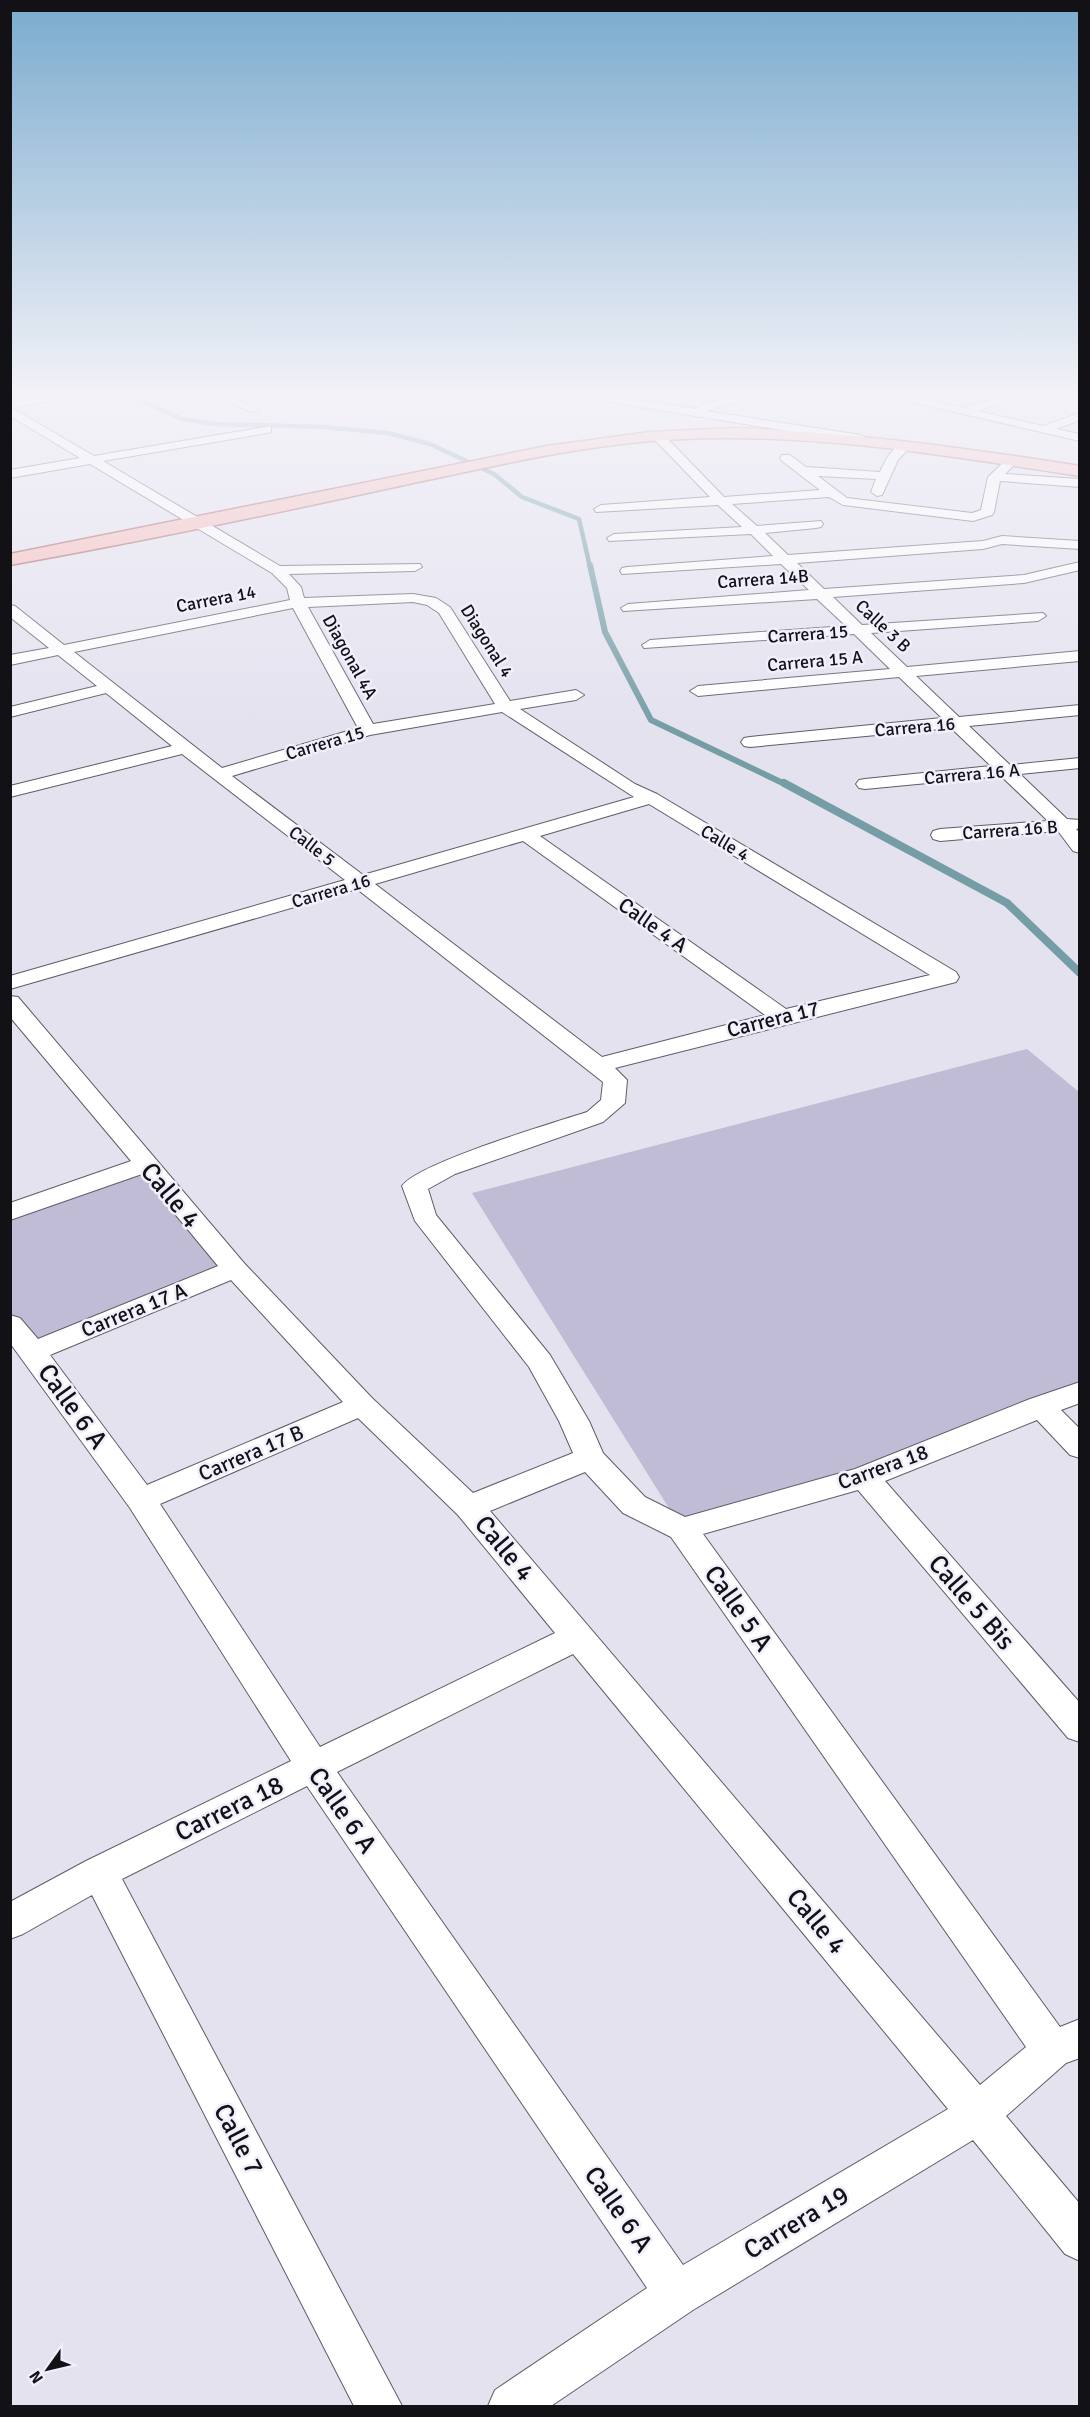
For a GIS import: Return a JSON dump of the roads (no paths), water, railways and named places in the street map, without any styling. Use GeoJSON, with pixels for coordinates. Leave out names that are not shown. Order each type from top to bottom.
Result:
{"type":"FeatureCollection","features":[{"type":"Feature","properties":{"kind":"main road"},"geometry":{"type":"LineString","coordinates":[[10,560],[278,507]]}},
{"type":"Feature","properties":{"kind":"street"},"geometry":{"type":"LineString","coordinates":[[173,507],[277,570],[294,587],[298,603]]}},
{"type":"Feature","properties":{"kind":"street"},"geometry":{"type":"LineString","coordinates":[[601,509],[630,507]]}},
{"type":"Feature","properties":{"kind":"street","name":"Calle 3 B"},"geometry":{"type":"LineString","coordinates":[[728,507],[1008,771],[1072,825],[1080,847]]}},
{"type":"Feature","properties":{"kind":"street"},"geometry":{"type":"LineString","coordinates":[[898,507],[973,517],[982,516],[987,512],[988,507]]}},
{"type":"Feature","properties":{"kind":"street"},"geometry":{"type":"LineString","coordinates":[[614,538],[816,524]]}},
{"type":"Feature","properties":{"kind":"street"},"geometry":{"type":"LineString","coordinates":[[627,571],[784,561],[983,544],[1002,540],[1080,545]]}},
{"type":"Feature","properties":{"kind":"street","name":"Carrera 14B"},"geometry":{"type":"LineString","coordinates":[[628,608],[1024,579],[1080,566]]}},
{"type":"Feature","properties":{"kind":"street"},"geometry":{"type":"LineString","coordinates":[[277,570],[415,567]]}},
{"type":"Feature","properties":{"kind":"street","name":"Carrera 14"},"geometry":{"type":"LineString","coordinates":[[10,660],[298,603],[413,598],[431,601]]}},
{"type":"Feature","properties":{"kind":"street","name":"Diagonal 4"},"geometry":{"type":"LineString","coordinates":[[431,601],[445,610],[505,706]]}},
{"type":"Feature","properties":{"kind":"street","name":"Diagonal 4A"},"geometry":{"type":"LineString","coordinates":[[298,603],[368,730]]}},
{"type":"Feature","properties":{"kind":"street","name":"Calle 5"},"geometry":{"type":"LineString","coordinates":[[10,609],[185,748],[607,1072]]}},
{"type":"Feature","properties":{"kind":"street","name":"Carrera 15"},"geometry":{"type":"LineString","coordinates":[[650,645],[1038,616]]}},
{"type":"Feature","properties":{"kind":"street","name":"Carrera 15 A"},"geometry":{"type":"LineString","coordinates":[[698,691],[1080,656]]}},
{"type":"Feature","properties":{"kind":"street"},"geometry":{"type":"LineString","coordinates":[[10,712],[108,688]]}},
{"type":"Feature","properties":{"kind":"street","name":"Carrera 15"},"geometry":{"type":"LineString","coordinates":[[219,774],[368,730],[576,695]]}},
{"type":"Feature","properties":{"kind":"street","name":"Calle 4"},"geometry":{"type":"LineString","coordinates":[[505,706],[629,788],[651,798],[948,977]]}},
{"type":"Feature","properties":{"kind":"street","name":"Carrera 16"},"geometry":{"type":"LineString","coordinates":[[750,742],[1080,710]]}},
{"type":"Feature","properties":{"kind":"street"},"geometry":{"type":"LineString","coordinates":[[10,792],[185,748]]}},
{"type":"Feature","properties":{"kind":"street","name":"Carrera 16 A"},"geometry":{"type":"LineString","coordinates":[[865,784],[1080,763]]}},
{"type":"Feature","properties":{"kind":"street","name":"Carrera 16"},"geometry":{"type":"LineString","coordinates":[[10,983],[651,798]]}},
{"type":"Feature","properties":{"kind":"street","name":"Carrera 16 B"},"geometry":{"type":"LineString","coordinates":[[940,835],[1072,825]]}},
{"type":"Feature","properties":{"kind":"street","name":"Calle 4 A"},"geometry":{"type":"LineString","coordinates":[[525,834],[782,1017]]}},
{"type":"Feature","properties":{"kind":"street","name":"Carrera 17"},"geometry":{"type":"LineString","coordinates":[[607,1072],[782,1017],[948,977]]}},
{"type":"Feature","properties":{"kind":"street","name":"Calle 4"},"geometry":{"type":"LineString","coordinates":[[10,1002],[234,1269],[362,1405],[469,1507],[1080,2239]]}},
{"type":"Feature","properties":{"kind":"street","name":"Calle 5 A"},"geometry":{"type":"LineString","coordinates":[[607,1072],[613,1103],[595,1117],[446,1168],[415,1186],[424,1216],[540,1362],[574,1421],[590,1458],[634,1505],[682,1529],[1066,2044]]}},
{"type":"Feature","properties":{"kind":"street"},"geometry":{"type":"LineString","coordinates":[[10,1212],[145,1165]]}},
{"type":"Feature","properties":{"kind":"street","name":"Carrera 17 A"},"geometry":{"type":"LineString","coordinates":[[33,1351],[234,1269]]}},
{"type":"Feature","properties":{"kind":"street","name":"Calle 6 A"},"geometry":{"type":"LineString","coordinates":[[10,1324],[33,1351],[141,1500],[313,1766],[677,2294]]}},
{"type":"Feature","properties":{"kind":"street","name":"Carrera 18"},"geometry":{"type":"LineString","coordinates":[[682,1529],[864,1477],[1080,1392]]}},
{"type":"Feature","properties":{"kind":"street","name":"Carrera 17 B"},"geometry":{"type":"LineString","coordinates":[[141,1500],[362,1405]]}},
{"type":"Feature","properties":{"kind":"street"},"geometry":{"type":"LineString","coordinates":[[1040,1406],[1080,1448]]}},
{"type":"Feature","properties":{"kind":"street"},"geometry":{"type":"LineString","coordinates":[[469,1507],[590,1458]]}},
{"type":"Feature","properties":{"kind":"street","name":"Calle 5 Bis"},"geometry":{"type":"LineString","coordinates":[[864,1477],[1080,1728]]}},
{"type":"Feature","properties":{"kind":"street","name":"Carrera 18"},"geometry":{"type":"LineString","coordinates":[[10,1922],[99,1872],[579,1636]]}},
{"type":"Feature","properties":{"kind":"street","name":"Calle 7"},"geometry":{"type":"LineString","coordinates":[[99,1872],[379,2406]]}},
{"type":"Feature","properties":{"kind":"street","name":"Carrera 19"},"geometry":{"type":"LineString","coordinates":[[511,2406],[677,2294],[978,2114],[1066,2044]]}},
{"type":"Feature","properties":{"kind":"waterway"},"geometry":{"type":"LineString","coordinates":[[547,507],[579,519],[590,567]]}},
{"type":"Feature","properties":{"kind":"waterway"},"geometry":{"type":"LineString","coordinates":[[590,565],[605,632],[651,720],[787,785]]}},
{"type":"Feature","properties":{"kind":"waterway"},"geometry":{"type":"LineString","coordinates":[[784,783],[1007,903],[1080,973]]}}]}
